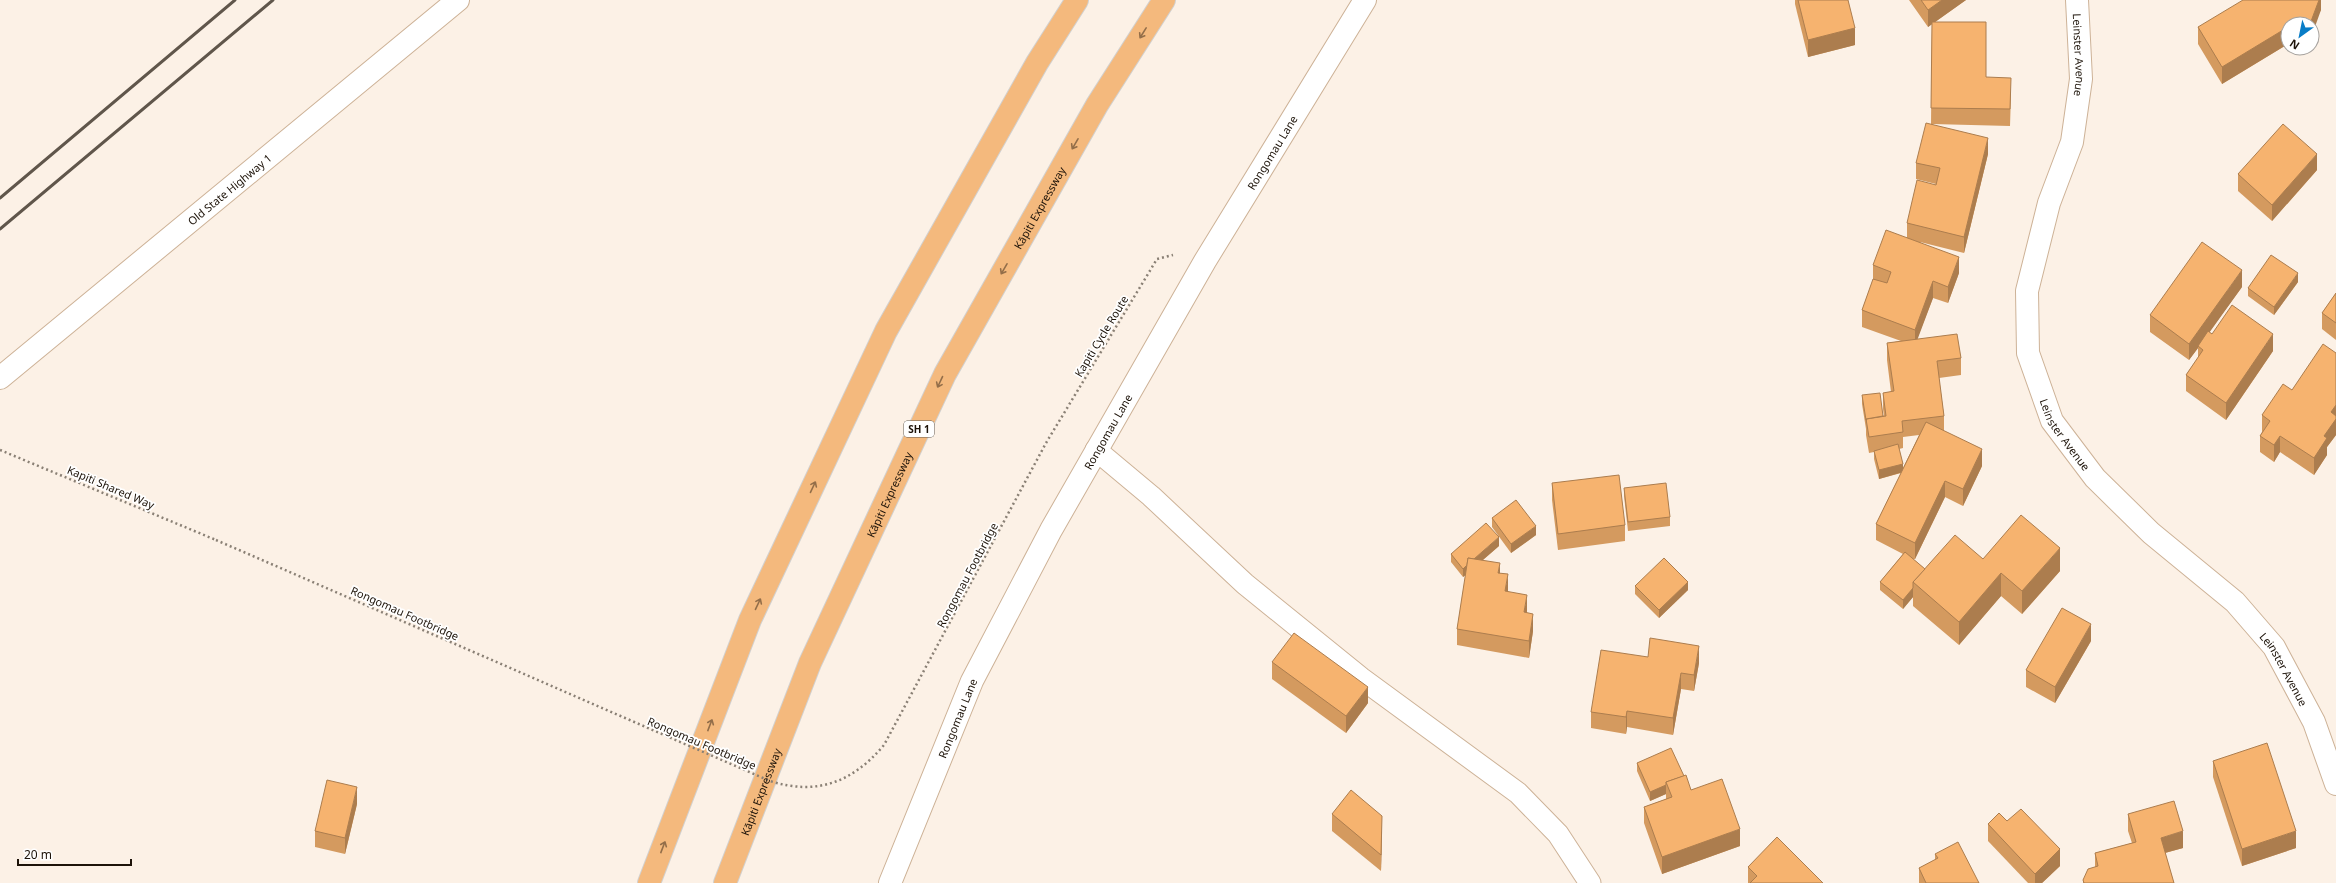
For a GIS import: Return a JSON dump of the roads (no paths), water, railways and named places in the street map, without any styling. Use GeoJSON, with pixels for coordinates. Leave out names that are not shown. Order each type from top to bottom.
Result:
{"type":"FeatureCollection","features":[{"type":"Feature","properties":{"kind":"highway"},"geometry":{"type":"LineString","coordinates":[[650,883],[750,620],[886,331],[1037,62],[1077,0]]}},
{"type":"Feature","properties":{"kind":"highway","name":"Kāpiti Expressway"},"geometry":{"type":"LineString","coordinates":[[725,883],[810,663],[945,374],[1097,105],[1164,0]]}},
{"type":"Feature","properties":{"kind":"street","name":"Old State Highway 1"},"geometry":{"type":"LineString","coordinates":[[0,378],[458,0]]}},
{"type":"Feature","properties":{"kind":"street","name":"Rongomau Lane"},"geometry":{"type":"LineString","coordinates":[[890,883],[972,681],[1051,530],[1205,261],[1365,0]]}},
{"type":"Feature","properties":{"kind":"street","name":"Leinster Avenue"},"geometry":{"type":"LineString","coordinates":[[2077,0],[2081,79],[2072,142],[2049,203],[2027,291],[2028,353],[2052,422],[2095,478],[2151,533],[2235,602],[2274,647],[2314,722],[2336,784]]}},
{"type":"Feature","properties":{"kind":"lane"},"geometry":{"type":"LineString","coordinates":[[1096,450],[1151,496],[1245,584],[1361,678],[1518,793],[1558,834],[1590,883]]}},
{"type":"Feature","properties":{"kind":"railway"},"geometry":{"type":"LineString","coordinates":[[0,198],[235,0]]}},
{"type":"Feature","properties":{"kind":"railway"},"geometry":{"type":"LineString","coordinates":[[0,229],[273,0]]}}]}
